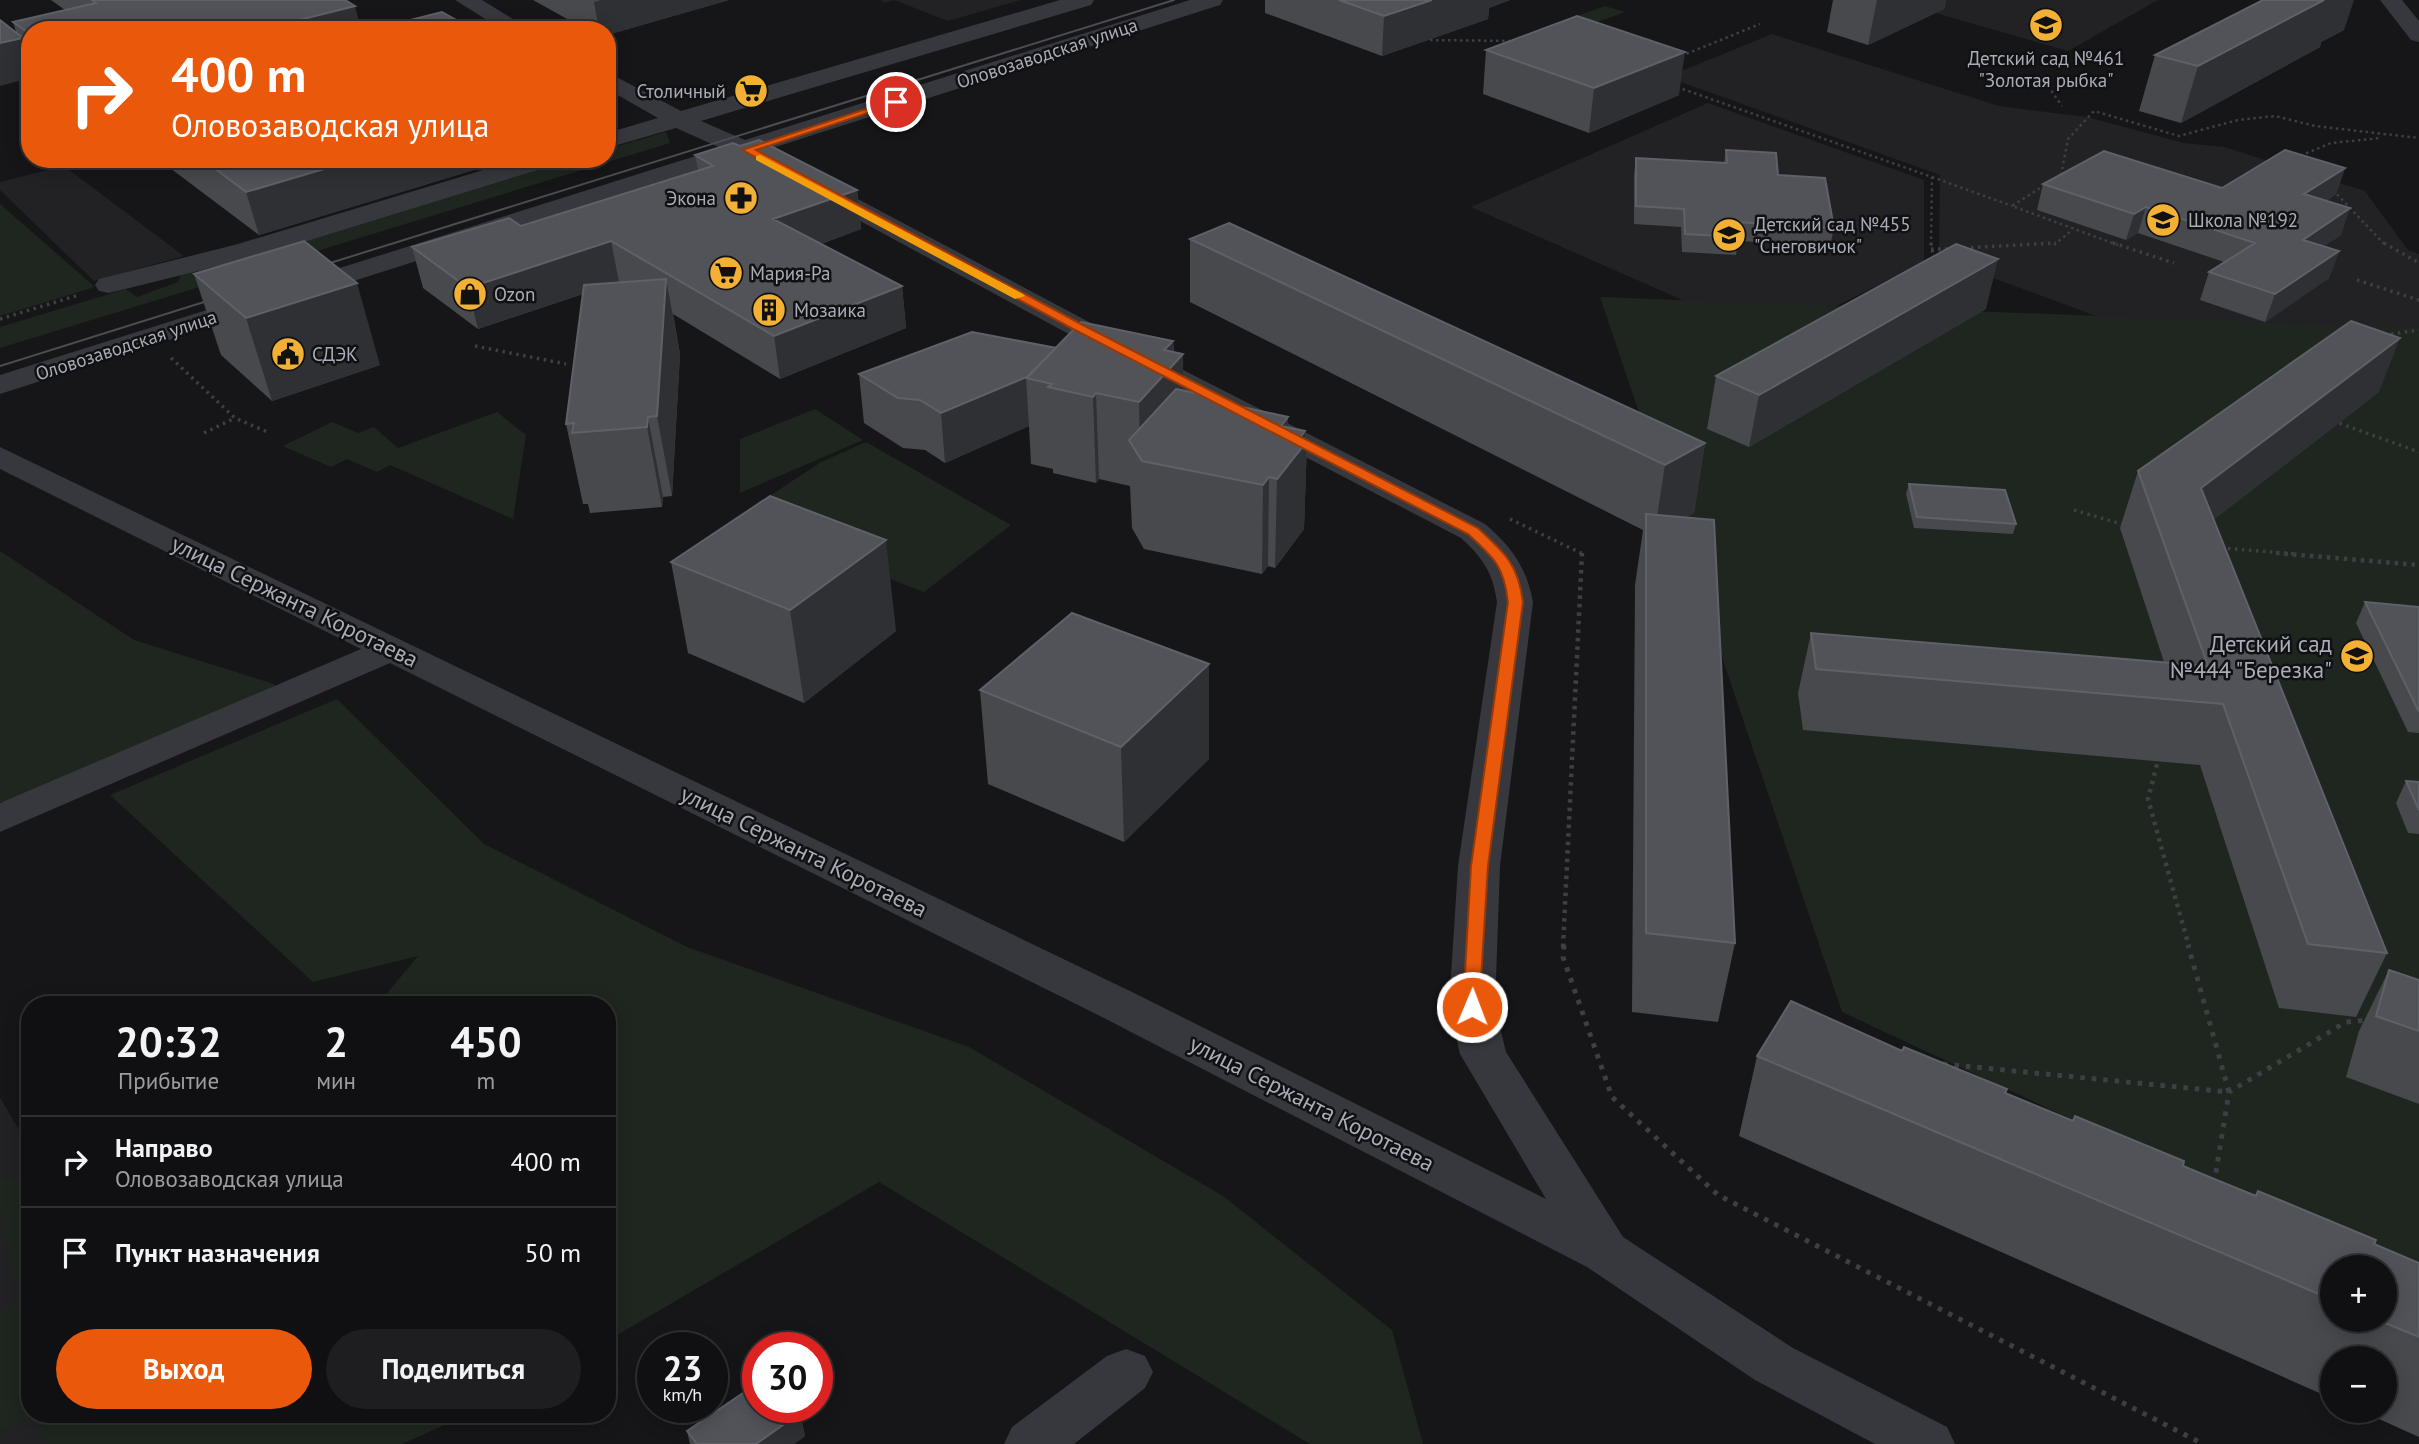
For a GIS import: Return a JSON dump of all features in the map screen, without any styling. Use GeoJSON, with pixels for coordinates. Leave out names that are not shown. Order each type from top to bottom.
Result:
{"type":"FeatureCollection","features":[{"type":"Feature","properties":{"kind":"street"},"geometry":{"type":"LineString","coordinates":[[466,0],[504,21]]}},
{"type":"Feature","properties":{"kind":"street"},"geometry":{"type":"LineString","coordinates":[[616,138],[1083,0]]}},
{"type":"Feature","properties":{"kind":"street","name":"Оловозаводская улица"},"geometry":{"type":"LineString","coordinates":[[0,385],[747,150],[1212,0]]}},
{"type":"Feature","properties":{"kind":"street"},"geometry":{"type":"LineString","coordinates":[[2391,0],[2419,35]]}},
{"type":"Feature","properties":{"kind":"street","name":"улица Сержанта Коротаева"},"geometry":{"type":"LineString","coordinates":[[616,84],[678,120],[747,150],[1077,327],[1473,531],[1500,556],[1512,576],[1515,602],[1479,866],[1472,1007],[1483,1054],[1605,1252]]}},
{"type":"Feature","properties":{"kind":"street"},"geometry":{"type":"LineString","coordinates":[[110,285],[248,250],[518,168]]}},
{"type":"Feature","properties":{"kind":"street","name":"улица Сержанта Коротаева"},"geometry":{"type":"LineString","coordinates":[[0,457],[1116,1004],[1605,1252],[1774,1364],[1927,1444]]}},
{"type":"Feature","properties":{"kind":"street"},"geometry":{"type":"LineString","coordinates":[[0,820],[392,649]]}},
{"type":"Feature","properties":{"kind":"street"},"geometry":{"type":"LineString","coordinates":[[1032,1444],[1126,1371]]}},
{"type":"Feature","properties":{"kind":"path"},"geometry":{"type":"LineString","coordinates":[[1674,58],[1760,24]]}},
{"type":"Feature","properties":{"kind":"path"},"geometry":{"type":"LineString","coordinates":[[1419,40],[1524,41]]}},
{"type":"Feature","properties":{"kind":"path"},"geometry":{"type":"LineString","coordinates":[[2041,76],[2062,107]]}},
{"type":"Feature","properties":{"kind":"path"},"geometry":{"type":"LineString","coordinates":[[1676,87],[2073,230],[2174,263]]}},
{"type":"Feature","properties":{"kind":"path"},"geometry":{"type":"LineString","coordinates":[[2012,206],[2064,173],[2068,139],[2094,111],[2179,136],[2238,120],[2276,116],[2315,126],[2390,137],[2419,138]]}},
{"type":"Feature","properties":{"kind":"path"},"geometry":{"type":"LineString","coordinates":[[2289,160],[2331,143],[2390,137]]}},
{"type":"Feature","properties":{"kind":"path"},"geometry":{"type":"LineString","coordinates":[[1932,177],[1931,249],[1937,272]]}},
{"type":"Feature","properties":{"kind":"path"},"geometry":{"type":"LineString","coordinates":[[2324,182],[2357,212],[2388,248],[2419,263]]}},
{"type":"Feature","properties":{"kind":"path"},"geometry":{"type":"LineString","coordinates":[[1931,249],[2054,245],[2073,230]]}},
{"type":"Feature","properties":{"kind":"path"},"geometry":{"type":"LineString","coordinates":[[2357,280],[2419,300]]}},
{"type":"Feature","properties":{"kind":"path"},"geometry":{"type":"LineString","coordinates":[[0,319],[110,285]]}},
{"type":"Feature","properties":{"kind":"path"},"geometry":{"type":"LineString","coordinates":[[2383,335],[2419,330]]}},
{"type":"Feature","properties":{"kind":"path"},"geometry":{"type":"LineString","coordinates":[[475,346],[566,364]]}},
{"type":"Feature","properties":{"kind":"path"},"geometry":{"type":"LineString","coordinates":[[166,353],[235,418],[270,433]]}},
{"type":"Feature","properties":{"kind":"path"},"geometry":{"type":"LineString","coordinates":[[2321,417],[2419,452]]}},
{"type":"Feature","properties":{"kind":"path"},"geometry":{"type":"LineString","coordinates":[[204,433],[235,418]]}},
{"type":"Feature","properties":{"kind":"path"},"geometry":{"type":"LineString","coordinates":[[2074,510],[2135,528]]}},
{"type":"Feature","properties":{"kind":"path"},"geometry":{"type":"LineString","coordinates":[[1509,518],[1583,553],[1563,957],[1612,1097],[1718,1195],[2203,1444]]}},
{"type":"Feature","properties":{"kind":"path"},"geometry":{"type":"LineString","coordinates":[[2208,547],[2419,565]]}},
{"type":"Feature","properties":{"kind":"path"},"geometry":{"type":"LineString","coordinates":[[2162,745],[2148,799],[2229,1092],[2213,1188]]}},
{"type":"Feature","properties":{"kind":"path"},"geometry":{"type":"LineString","coordinates":[[1936,1063],[2229,1092],[2346,1022],[2382,1020]]}},
{"type":"Feature","properties":{"kind":"shaded area"},"geometry":{"type":"Polygon","coordinates":[[[894,0],[1021,0],[948,21],[894,0]]]}},
{"type":"Feature","properties":{"kind":"shaded area","name":"Детский сад №461 \"Золотая рыбка\""},"geometry":{"type":"Polygon","coordinates":[[[1890,0],[2158,0],[2068,51],[1890,0]]]}},
{"type":"Feature","properties":{"kind":"shaded area"},"geometry":{"type":"Polygon","coordinates":[[[1605,6],[1625,12],[1559,36],[1540,29],[1605,6]]]}},
{"type":"Feature","properties":{"kind":"shaded area","name":"Школа №192"},"geometry":{"type":"Polygon","coordinates":[[[1772,34],[1999,106],[2087,117],[2184,143],[2224,147],[2365,191],[2408,250],[2419,254],[2419,366],[2253,374],[1939,258],[1940,175],[1667,77],[1772,34]]]}},
{"type":"Feature","properties":{"kind":"shaded area","name":"Детский сад №455 \"Снеговичок\""},"geometry":{"type":"Polygon","coordinates":[[[1708,103],[1924,180],[1924,262],[1771,339],[1471,207],[1708,103]]]}},
{"type":"Feature","properties":{"kind":"shaded area"},"geometry":{"type":"Polygon","coordinates":[[[666,132],[670,143],[616,160],[616,146],[666,132]]]}},
{"type":"Feature","properties":{"kind":"shaded area"},"geometry":{"type":"Polygon","coordinates":[[[56,168],[67,168],[184,256],[94,281],[0,190],[0,182],[56,168]]]}},
{"type":"Feature","properties":{"kind":"shaded area"},"geometry":{"type":"Polygon","coordinates":[[[540,168],[588,168],[0,348],[0,327],[126,289],[137,297],[178,282],[182,272],[540,168]]]}},
{"type":"Feature","properties":{"kind":"shaded area"},"geometry":{"type":"Polygon","coordinates":[[[0,204],[95,287],[0,316],[0,204]]]}},
{"type":"Feature","properties":{"kind":"shaded area"},"geometry":{"type":"Polygon","coordinates":[[[1600,297],[2419,328],[2419,1282],[2397,1272],[2397,1255],[2361,1255],[1842,1012],[1600,297]]]}},
{"type":"Feature","properties":{"kind":"shaded area"},"geometry":{"type":"Polygon","coordinates":[[[815,409],[863,440],[740,493],[740,439],[815,409]]]}},
{"type":"Feature","properties":{"kind":"shaded area"},"geometry":{"type":"Polygon","coordinates":[[[497,412],[526,435],[513,519],[390,465],[377,472],[347,459],[331,467],[283,446],[332,422],[358,433],[374,427],[398,448],[497,412]]]}},
{"type":"Feature","properties":{"kind":"shaded area"},"geometry":{"type":"Polygon","coordinates":[[[866,442],[1011,525],[924,592],[735,519],[821,462],[866,442]]]}},
{"type":"Feature","properties":{"kind":"shaded area"},"geometry":{"type":"Polygon","coordinates":[[[0,551],[134,640],[274,684],[280,698],[29,801],[0,802],[0,551]]]}},
{"type":"Feature","properties":{"kind":"shaded area"},"geometry":{"type":"Polygon","coordinates":[[[337,699],[484,844],[687,947],[969,1047],[1223,1196],[1392,1330],[1423,1444],[1310,1444],[879,1182],[616,1336],[616,996],[385,996],[418,956],[313,982],[110,795],[337,699]]]}},
{"type":"Feature","properties":{"kind":"shaded area"},"geometry":{"type":"Polygon","coordinates":[[[0,1097],[21,1133],[21,1423],[80,1423],[196,1444],[0,1444],[0,1097]]]}},
{"type":"Feature","properties":{"kind":"shaded area"},"geometry":{"type":"Polygon","coordinates":[[[0,1176],[21,1181],[21,1420],[0,1430],[0,1313],[20,1300],[0,1214],[0,1176]]]}},
{"type":"Feature","properties":{"kind":"shaded area"},"geometry":{"type":"Polygon","coordinates":[[[28,1423],[449,1423],[402,1444],[47,1444],[28,1423]]]}},
{"type":"Feature","properties":{"kind":"building"},"geometry":{"type":"Polygon","coordinates":[[[92,0],[345,0],[355,6],[295,21],[21,21],[21,28],[13,22],[96,3],[92,0]]]}},
{"type":"Feature","properties":{"kind":"building"},"geometry":{"type":"Polygon","coordinates":[[[1339,0],[1432,0],[1384,16],[1339,0]]]}},
{"type":"Feature","properties":{"kind":"building"},"geometry":{"type":"Polygon","coordinates":[[[2263,0],[2324,0],[2198,66],[2155,55],[2263,0]]]}},
{"type":"Feature","properties":{"kind":"building"},"geometry":{"type":"Polygon","coordinates":[[[442,12],[458,21],[406,21],[442,12]]]}},
{"type":"Feature","properties":{"kind":"building"},"geometry":{"type":"Polygon","coordinates":[[[1577,16],[1685,52],[1594,88],[1486,50],[1577,16]]]}},
{"type":"Feature","properties":{"kind":"building"},"geometry":{"type":"Polygon","coordinates":[[[0,20],[21,38],[0,43],[0,20]]]}},
{"type":"Feature","properties":{"kind":"building"},"geometry":{"type":"Polygon","coordinates":[[[759,140],[857,190],[773,219],[902,286],[774,336],[611,241],[468,288],[412,247],[509,218],[521,226],[713,166],[695,155],[733,143],[740,146],[759,140]]]}},
{"type":"Feature","properties":{"kind":"building"},"geometry":{"type":"Polygon","coordinates":[[[1726,150],[1776,153],[1778,175],[1825,178],[1834,228],[1737,222],[1739,237],[1685,234],[1684,209],[1636,206],[1636,158],[1727,163],[1726,150]]]}},
{"type":"Feature","properties":{"kind":"building"},"geometry":{"type":"Polygon","coordinates":[[[2285,150],[2345,168],[2304,194],[2350,208],[2303,240],[2339,251],[2275,294],[2209,272],[2255,243],[2146,207],[2134,214],[2043,184],[2104,151],[2222,188],[2285,150]]]}},
{"type":"Feature","properties":{"kind":"building"},"geometry":{"type":"Polygon","coordinates":[[[214,168],[327,168],[246,192],[214,168]]]}},
{"type":"Feature","properties":{"kind":"building"},"geometry":{"type":"Polygon","coordinates":[[[1229,223],[1705,443],[1665,465],[1190,239],[1229,223]]]}},
{"type":"Feature","properties":{"kind":"building"},"geometry":{"type":"Polygon","coordinates":[[[304,241],[357,283],[246,318],[194,274],[304,241]]]}},
{"type":"Feature","properties":{"kind":"building"},"geometry":{"type":"Polygon","coordinates":[[[1956,244],[1998,259],[1759,395],[1716,376],[1956,244]]]}},
{"type":"Feature","properties":{"kind":"building"},"geometry":{"type":"Polygon","coordinates":[[[666,279],[657,416],[648,417],[647,427],[572,433],[574,423],[566,424],[584,285],[666,279]]]}},
{"type":"Feature","properties":{"kind":"building"},"geometry":{"type":"Polygon","coordinates":[[[2351,321],[2400,338],[2201,488],[2387,953],[2308,944],[2223,704],[1816,669],[1811,633],[2208,666],[2138,471],[2351,321]]]}},
{"type":"Feature","properties":{"kind":"building"},"geometry":{"type":"Polygon","coordinates":[[[1081,322],[1173,341],[1164,350],[1183,354],[1139,402],[1096,393],[1093,397],[1048,387],[1052,384],[1026,378],[1081,322]]]}},
{"type":"Feature","properties":{"kind":"building"},"geometry":{"type":"Polygon","coordinates":[[[972,332],[1056,348],[1029,376],[941,413],[920,400],[898,398],[859,374],[972,332]]]}},
{"type":"Feature","properties":{"kind":"building"},"geometry":{"type":"Polygon","coordinates":[[[1176,389],[1218,398],[1215,401],[1288,417],[1281,426],[1305,431],[1299,439],[1307,441],[1277,479],[1269,477],[1263,485],[1142,461],[1129,440],[1176,389]]]}},
{"type":"Feature","properties":{"kind":"building"},"geometry":{"type":"Polygon","coordinates":[[[1909,484],[2005,490],[2016,524],[1917,517],[1909,484]]]}},
{"type":"Feature","properties":{"kind":"building"},"geometry":{"type":"Polygon","coordinates":[[[770,496],[886,540],[790,610],[671,562],[770,496]]]}},
{"type":"Feature","properties":{"kind":"building"},"geometry":{"type":"Polygon","coordinates":[[[1646,514],[1714,520],[1735,943],[1646,933],[1646,514]]]}},
{"type":"Feature","properties":{"kind":"building"},"geometry":{"type":"Polygon","coordinates":[[[2365,602],[2419,607],[2419,711],[2418,710],[2365,602]]]}},
{"type":"Feature","properties":{"kind":"building"},"geometry":{"type":"Polygon","coordinates":[[[1072,613],[1209,664],[1121,747],[980,690],[1072,613]]]}},
{"type":"Feature","properties":{"kind":"building"},"geometry":{"type":"Polygon","coordinates":[[[2406,781],[2419,782],[2419,810],[2406,781]]]}},
{"type":"Feature","properties":{"kind":"building"},"geometry":{"type":"Polygon","coordinates":[[[2389,970],[2419,980],[2419,1031],[2376,1016],[2389,970]]]}},
{"type":"Feature","properties":{"kind":"building"},"geometry":{"type":"Polygon","coordinates":[[[1791,1001],[1902,1051],[1904,1047],[2007,1089],[2005,1093],[2073,1121],[2075,1116],[2184,1161],[2183,1166],[2219,1181],[2256,1196],[2258,1191],[2376,1240],[2374,1244],[2419,1263],[2419,1337],[2397,1328],[2397,1255],[2320,1255],[2320,1294],[1757,1056],[1791,1001]]]}},
{"type":"Feature","properties":{"kind":"building"},"geometry":{"type":"Polygon","coordinates":[[[742,1394],[742,1423],[786,1423],[756,1444],[697,1444],[687,1431],[699,1423],[728,1423],[728,1403],[742,1394]]]}},
{"type":"Feature","properties":{"kind":"tram line"},"geometry":{"type":"LineString","coordinates":[[314,268],[1174,0]]}},
{"type":"Feature","properties":{"kind":"tram line"},"geometry":{"type":"LineString","coordinates":[[0,366],[220,297]]}},
{"type":"Feature","properties":{"kind":"slow traffic"},"geometry":{"type":"LineString","coordinates":[[760,158],[1019,296]]}},
{"type":"Feature","properties":{"kind":"place","name":"Детский сад №461 \"Золотая рыбка\""},"geometry":{"type":"Point","coordinates":[2046,25]}},
{"type":"Feature","properties":{"kind":"place","name":"Столичный"},"geometry":{"type":"Point","coordinates":[751,91]}},
{"type":"Feature","properties":{"kind":"place","name":"Экона"},"geometry":{"type":"Point","coordinates":[741,198]}},
{"type":"Feature","properties":{"kind":"place","name":"Школа №192"},"geometry":{"type":"Point","coordinates":[2163,220]}},
{"type":"Feature","properties":{"kind":"place","name":"Детский сад №455 \"Снеговичок\""},"geometry":{"type":"Point","coordinates":[1729,235]}},
{"type":"Feature","properties":{"kind":"place","name":"Мария-Ра"},"geometry":{"type":"Point","coordinates":[726,273]}},
{"type":"Feature","properties":{"kind":"place","name":"Ozon"},"geometry":{"type":"Point","coordinates":[470,294]}},
{"type":"Feature","properties":{"kind":"place","name":"Мозаика"},"geometry":{"type":"Point","coordinates":[769,310]}},
{"type":"Feature","properties":{"kind":"place","name":"СДЭК"},"geometry":{"type":"Point","coordinates":[288,354]}},
{"type":"Feature","properties":{"kind":"place","name":"Детский сад №444 \"Березка\""},"geometry":{"type":"Point","coordinates":[2357,656]}},
{"type":"Feature","properties":{"kind":"route"},"geometry":{"type":"LineString","coordinates":[[896,102],[747,150],[1077,327],[1473,531],[1500,556],[1512,576],[1515,602],[1479,866],[1472,1007]]}}]}
